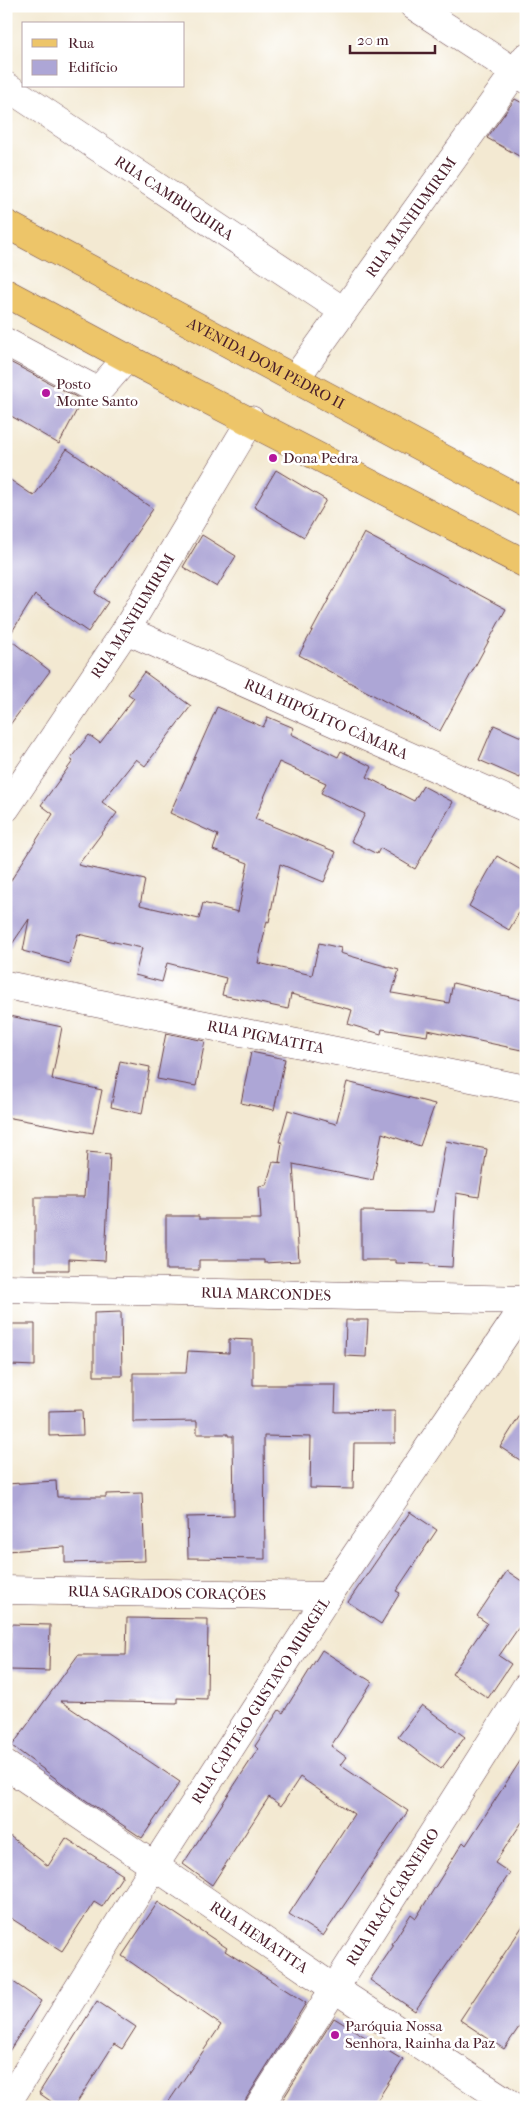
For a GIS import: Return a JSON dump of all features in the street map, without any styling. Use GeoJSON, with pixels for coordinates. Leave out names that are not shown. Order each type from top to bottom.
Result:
{"type":"FeatureCollection","features":[{"type":"Feature","properties":{"kind":"main road","name":"AVENIDA DOM PEDRO II"},"geometry":{"type":"LineString","coordinates":[[6,224],[526,503]]}},
{"type":"Feature","properties":{"kind":"main road"},"geometry":{"type":"LineString","coordinates":[[6,292],[127,358],[251,420],[526,564]]}},
{"type":"Feature","properties":{"kind":"street"},"geometry":{"type":"LineString","coordinates":[[414,6],[522,70]]}},
{"type":"Feature","properties":{"kind":"street","name":"RUA MANHUMIRIM"},"geometry":{"type":"LineString","coordinates":[[295,379],[342,310],[522,70]]}},
{"type":"Feature","properties":{"kind":"street","name":"RUA CAMBUQUIRA"},"geometry":{"type":"LineString","coordinates":[[6,86],[342,310]]}},
{"type":"Feature","properties":{"kind":"street"},"geometry":{"type":"LineString","coordinates":[[6,342],[98,391],[127,358]]}},
{"type":"Feature","properties":{"kind":"street","name":"RUA MANHUMIRIM"},"geometry":{"type":"LineString","coordinates":[[6,808],[126,630],[251,420]]}},
{"type":"Feature","properties":{"kind":"street","name":"RUA HIPÓLITO CÂMARA"},"geometry":{"type":"LineString","coordinates":[[126,630],[526,808]]}},
{"type":"Feature","properties":{"kind":"street","name":"RUA PIGMATITA"},"geometry":{"type":"LineString","coordinates":[[6,985],[526,1089]]}},
{"type":"Feature","properties":{"kind":"street","name":"RUA MARCONDES"},"geometry":{"type":"LineString","coordinates":[[6,1288],[526,1302]]}},
{"type":"Feature","properties":{"kind":"street","name":"RUA CAPITÃO GUSTAVO MURGEL"},"geometry":{"type":"LineString","coordinates":[[6,2105],[155,1865],[328,1596],[526,1302]]}},
{"type":"Feature","properties":{"kind":"street","name":"RUA SAGRADOS CORAÇÕES"},"geometry":{"type":"LineString","coordinates":[[6,1590],[328,1596]]}},
{"type":"Feature","properties":{"kind":"street","name":"RUA IRACÍ CARNEIRO"},"geometry":{"type":"LineString","coordinates":[[259,2107],[336,1989],[526,1688]]}},
{"type":"Feature","properties":{"kind":"street","name":"RUA HEMATITA"},"geometry":{"type":"LineString","coordinates":[[6,1765],[336,1989],[516,2107]]}},
{"type":"Feature","properties":{"kind":"street"},"geometry":{"type":"LineString","coordinates":[[516,2107],[526,2094]]}},
{"type":"Feature","properties":{"kind":"building"},"geometry":{"type":"Polygon","coordinates":[[[515,99],[526,105],[526,160],[487,138],[515,99]]]}},
{"type":"Feature","properties":{"kind":"building"},"geometry":{"type":"Polygon","coordinates":[[[6,360],[82,400],[59,444],[6,413],[6,360]]]}},
{"type":"Feature","properties":{"kind":"building"},"geometry":{"type":"Polygon","coordinates":[[[67,449],[153,509],[95,593],[108,602],[88,632],[35,595],[8,638],[50,671],[6,730],[6,477],[34,496],[67,449]]]}},
{"type":"Feature","properties":{"kind":"building"},"geometry":{"type":"Polygon","coordinates":[[[276,470],[326,500],[304,537],[254,507],[276,470]]]}},
{"type":"Feature","properties":{"kind":"building"},"geometry":{"type":"Polygon","coordinates":[[[364,533],[506,609],[440,731],[299,655],[364,533]]]}},
{"type":"Feature","properties":{"kind":"building"},"geometry":{"type":"Polygon","coordinates":[[[202,535],[236,556],[217,587],[183,567],[202,535]]]}},
{"type":"Feature","properties":{"kind":"building"},"geometry":{"type":"Polygon","coordinates":[[[144,672],[191,706],[145,766],[136,759],[102,802],[117,813],[78,865],[145,880],[140,905],[199,919],[203,903],[238,912],[248,863],[213,850],[218,835],[170,813],[217,707],[263,727],[268,717],[294,728],[291,734],[338,757],[341,751],[372,767],[367,777],[414,801],[423,786],[453,802],[415,869],[380,848],[377,854],[351,841],[365,814],[321,793],[326,783],[279,762],[255,819],[336,852],[324,882],[280,864],[269,922],[267,921],[258,963],[312,975],[319,943],[341,948],[340,953],[399,970],[392,993],[449,1003],[453,983],[526,1001],[526,1051],[428,1030],[427,1036],[382,1029],[381,1034],[348,1024],[352,1010],[291,994],[288,1009],[222,995],[226,978],[167,963],[162,982],[135,975],[142,948],[78,934],[70,964],[23,951],[29,919],[6,953],[6,888],[53,814],[41,805],[73,761],[70,759],[89,735],[100,743],[134,698],[128,694],[144,672]]]}},
{"type":"Feature","properties":{"kind":"building"},"geometry":{"type":"Polygon","coordinates":[[[494,725],[526,739],[526,764],[520,778],[479,760],[494,725]]]}},
{"type":"Feature","properties":{"kind":"building"},"geometry":{"type":"Polygon","coordinates":[[[497,856],[526,873],[526,901],[509,930],[469,906],[497,856]]]}},
{"type":"Feature","properties":{"kind":"building"},"geometry":{"type":"Polygon","coordinates":[[[10,1016],[62,1027],[52,1079],[102,1090],[93,1133],[6,1117],[6,1036],[10,1016]]]}},
{"type":"Feature","properties":{"kind":"building"},"geometry":{"type":"Polygon","coordinates":[[[166,1033],[205,1041],[196,1086],[157,1079],[166,1033]]]}},
{"type":"Feature","properties":{"kind":"building"},"geometry":{"type":"Polygon","coordinates":[[[251,1052],[285,1059],[274,1110],[241,1103],[251,1052]]]}},
{"type":"Feature","properties":{"kind":"building"},"geometry":{"type":"Polygon","coordinates":[[[120,1061],[150,1067],[142,1114],[111,1107],[120,1061]]]}},
{"type":"Feature","properties":{"kind":"building"},"geometry":{"type":"Polygon","coordinates":[[[347,1082],[435,1104],[420,1146],[382,1133],[373,1180],[293,1164],[299,1261],[264,1263],[264,1260],[199,1260],[199,1270],[166,1270],[166,1216],[199,1216],[199,1219],[261,1219],[259,1186],[266,1185],[273,1162],[283,1163],[279,1162],[282,1142],[279,1142],[288,1110],[336,1124],[347,1082]]]}},
{"type":"Feature","properties":{"kind":"building"},"geometry":{"type":"Polygon","coordinates":[[[446,1141],[487,1149],[479,1197],[456,1193],[452,1267],[396,1263],[396,1260],[361,1260],[361,1211],[433,1212],[446,1141]]]}},
{"type":"Feature","properties":{"kind":"building"},"geometry":{"type":"Polygon","coordinates":[[[87,1152],[110,1154],[105,1261],[69,1259],[69,1270],[35,1270],[35,1197],[84,1197],[87,1152]]]}},
{"type":"Feature","properties":{"kind":"building"},"geometry":{"type":"Polygon","coordinates":[[[121,1312],[122,1376],[94,1376],[94,1313],[121,1312]]]}},
{"type":"Feature","properties":{"kind":"building"},"geometry":{"type":"Polygon","coordinates":[[[346,1320],[368,1320],[366,1357],[345,1356],[346,1320]]]}},
{"type":"Feature","properties":{"kind":"building"},"geometry":{"type":"Polygon","coordinates":[[[12,1324],[35,1324],[35,1366],[11,1365],[12,1324]]]}},
{"type":"Feature","properties":{"kind":"building"},"geometry":{"type":"Polygon","coordinates":[[[229,1339],[253,1340],[253,1385],[336,1385],[335,1412],[395,1411],[395,1443],[354,1443],[353,1489],[310,1488],[311,1437],[264,1436],[265,1559],[188,1558],[187,1517],[234,1516],[233,1436],[228,1436],[228,1434],[197,1434],[197,1421],[133,1422],[133,1373],[186,1373],[188,1351],[229,1353],[229,1339]]]}},
{"type":"Feature","properties":{"kind":"building"},"geometry":{"type":"Polygon","coordinates":[[[526,1406],[526,1464],[500,1447],[526,1406]]]}},
{"type":"Feature","properties":{"kind":"building"},"geometry":{"type":"Polygon","coordinates":[[[82,1410],[83,1435],[49,1436],[49,1411],[82,1410]]]}},
{"type":"Feature","properties":{"kind":"building"},"geometry":{"type":"Polygon","coordinates":[[[56,1481],[57,1497],[106,1497],[106,1494],[142,1493],[145,1561],[65,1563],[65,1547],[6,1551],[6,1484],[56,1481]]]}},
{"type":"Feature","properties":{"kind":"building"},"geometry":{"type":"Polygon","coordinates":[[[410,1512],[437,1530],[396,1591],[400,1593],[381,1624],[348,1602],[410,1512]]]}},
{"type":"Feature","properties":{"kind":"building"},"geometry":{"type":"Polygon","coordinates":[[[507,1571],[526,1584],[526,1617],[499,1656],[511,1664],[488,1698],[452,1674],[487,1623],[477,1616],[507,1571]]]}},
{"type":"Feature","properties":{"kind":"building"},"geometry":{"type":"Polygon","coordinates":[[[127,1618],[208,1619],[207,1699],[177,1698],[177,1703],[60,1701],[180,1782],[142,1838],[78,1795],[12,1746],[78,1655],[126,1655],[127,1618]]]}},
{"type":"Feature","properties":{"kind":"building"},"geometry":{"type":"Polygon","coordinates":[[[10,1624],[50,1625],[49,1671],[10,1670],[10,1624]]]}},
{"type":"Feature","properties":{"kind":"building"},"geometry":{"type":"Polygon","coordinates":[[[322,1650],[372,1682],[331,1746],[346,1757],[340,1765],[408,1811],[323,1936],[289,1914],[354,1814],[300,1777],[281,1806],[269,1797],[212,1885],[183,1864],[258,1749],[255,1746],[279,1710],[283,1713],[322,1650]]]}},
{"type":"Feature","properties":{"kind":"building"},"geometry":{"type":"Polygon","coordinates":[[[422,1705],[465,1737],[441,1769],[398,1737],[422,1705]]]}},
{"type":"Feature","properties":{"kind":"building"},"geometry":{"type":"Polygon","coordinates":[[[526,1752],[526,1816],[495,1863],[510,1873],[415,2011],[370,1980],[394,1945],[392,1944],[411,1914],[416,1918],[463,1842],[466,1845],[526,1752]]]}},
{"type":"Feature","properties":{"kind":"building"},"geometry":{"type":"Polygon","coordinates":[[[6,1833],[48,1866],[66,1838],[123,1875],[102,1907],[94,1902],[62,1951],[6,1915],[6,1833]]]}},
{"type":"Feature","properties":{"kind":"building"},"geometry":{"type":"Polygon","coordinates":[[[158,1902],[227,1948],[225,1951],[306,2003],[246,2099],[243,2107],[165,2107],[221,2025],[122,1956],[158,1902]]]}},
{"type":"Feature","properties":{"kind":"building"},"geometry":{"type":"Polygon","coordinates":[[[526,1921],[526,2017],[504,2049],[460,2020],[526,1921]]]}},
{"type":"Feature","properties":{"kind":"building"},"geometry":{"type":"Polygon","coordinates":[[[6,1977],[41,2001],[6,2056],[6,1977]]]}},
{"type":"Feature","properties":{"kind":"building"},"geometry":{"type":"Polygon","coordinates":[[[97,2001],[136,2027],[122,2049],[114,2044],[74,2107],[59,2107],[39,2093],[97,2001]]]}},
{"type":"Feature","properties":{"kind":"building","name":"Paróquia Nossa Senhora, Rainha da Paz"},"geometry":{"type":"Polygon","coordinates":[[[334,2018],[403,2060],[373,2107],[278,2107],[334,2018]]]}},
{"type":"Feature","properties":{"kind":"place","name":"Posto Monte Santo"},"geometry":{"type":"Point","coordinates":[46,393]}},
{"type":"Feature","properties":{"kind":"place","name":"Dona Pedra"},"geometry":{"type":"Point","coordinates":[273,458]}},
{"type":"Feature","properties":{"kind":"place","name":"Paróquia Nossa Senhora, Rainha da Paz"},"geometry":{"type":"Point","coordinates":[335,2035]}}]}
